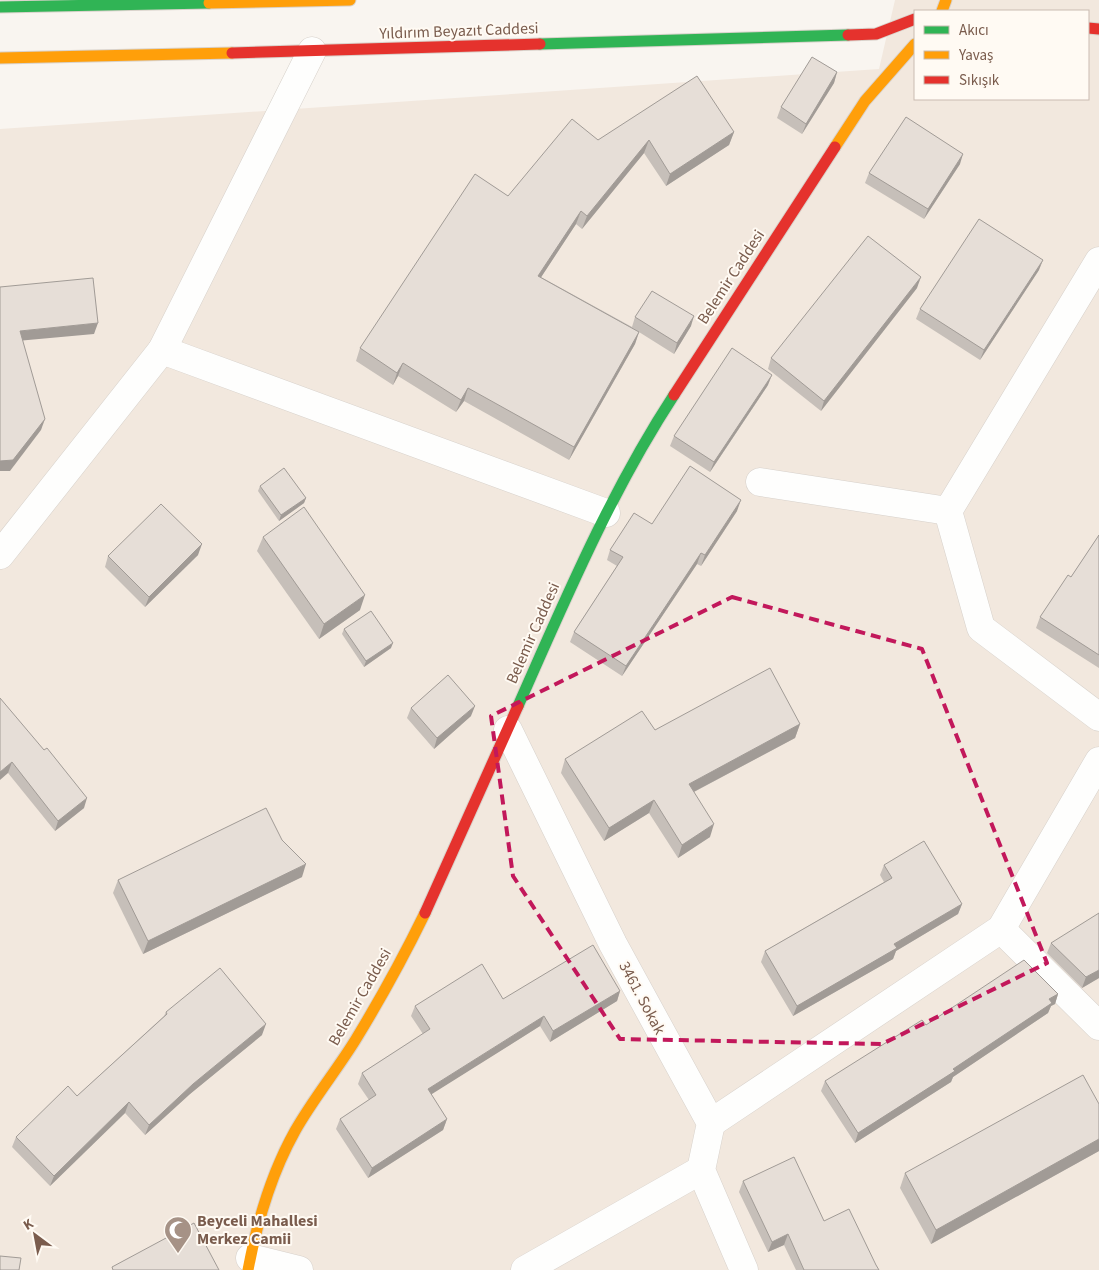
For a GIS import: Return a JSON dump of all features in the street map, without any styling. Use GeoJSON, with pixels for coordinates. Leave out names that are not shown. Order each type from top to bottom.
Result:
{"type":"FeatureCollection","features":[{"type":"Feature","properties":{"kind":"street"},"geometry":{"type":"LineString","coordinates":[[0,6],[350,0]]}},
{"type":"Feature","properties":{"kind":"street","name":"Yıldırım Beyazıt Caddesi"},"geometry":{"type":"LineString","coordinates":[[0,58],[312,51],[876,34],[914,19]]}},
{"type":"Feature","properties":{"kind":"street","name":"Belemir Caddesi"},"geometry":{"type":"LineString","coordinates":[[249,1264],[255,1232],[269,1188],[295,1131],[356,1040],[398,967],[433,898],[590,545],[626,476],[668,404],[865,101],[914,45]]}},
{"type":"Feature","properties":{"kind":"street"},"geometry":{"type":"LineString","coordinates":[[0,555],[162,350],[312,51]]}},
{"type":"Feature","properties":{"kind":"street"},"geometry":{"type":"LineString","coordinates":[[1099,261],[948,511],[981,628],[1099,717]]}},
{"type":"Feature","properties":{"kind":"street"},"geometry":{"type":"LineString","coordinates":[[162,350],[606,513]]}},
{"type":"Feature","properties":{"kind":"street"},"geometry":{"type":"LineString","coordinates":[[760,482],[948,511]]}},
{"type":"Feature","properties":{"kind":"street","name":"3461. Sokak"},"geometry":{"type":"LineString","coordinates":[[508,730],[613,944],[711,1123]]}},
{"type":"Feature","properties":{"kind":"street"},"geometry":{"type":"LineString","coordinates":[[744,1270],[701,1170],[711,1123],[1001,929],[1099,761]]}},
{"type":"Feature","properties":{"kind":"street"},"geometry":{"type":"LineString","coordinates":[[1001,929],[1099,1026]]}},
{"type":"Feature","properties":{"kind":"street"},"geometry":{"type":"LineString","coordinates":[[525,1270],[701,1170]]}},
{"type":"Feature","properties":{"kind":"street"},"geometry":{"type":"LineString","coordinates":[[249,1264],[298,1270]]}},
{"type":"Feature","properties":{"kind":"highlighted area"},"geometry":{"type":"Polygon","coordinates":[[[732,597],[922,649],[1047,963],[882,1044],[620,1039],[513,876],[491,716],[732,597]]]}},
{"type":"Feature","properties":{"kind":"shaded area"},"geometry":{"type":"Polygon","coordinates":[[[895,0],[1099,0],[1099,1270],[0,1270],[0,129],[879,69],[895,0]]]}},
{"type":"Feature","properties":{"kind":"building"},"geometry":{"type":"Polygon","coordinates":[[[812,57],[837,72],[806,124],[781,107],[812,57]]]}},
{"type":"Feature","properties":{"kind":"building"},"geometry":{"type":"Polygon","coordinates":[[[697,76],[734,132],[670,174],[649,140],[587,216],[581,211],[538,276],[639,332],[574,447],[468,388],[461,400],[403,363],[397,373],[360,348],[475,174],[508,196],[572,119],[598,140],[697,76]]]}},
{"type":"Feature","properties":{"kind":"building"},"geometry":{"type":"Polygon","coordinates":[[[906,117],[963,154],[928,209],[869,173],[906,117]]]}},
{"type":"Feature","properties":{"kind":"building"},"geometry":{"type":"Polygon","coordinates":[[[979,219],[1043,260],[984,350],[920,309],[979,219]]]}},
{"type":"Feature","properties":{"kind":"building"},"geometry":{"type":"Polygon","coordinates":[[[868,236],[921,277],[824,401],[771,358],[868,236]]]}},
{"type":"Feature","properties":{"kind":"building"},"geometry":{"type":"Polygon","coordinates":[[[93,278],[98,323],[20,331],[45,419],[13,460],[0,461],[0,287],[93,278]]]}},
{"type":"Feature","properties":{"kind":"building"},"geometry":{"type":"Polygon","coordinates":[[[652,291],[694,316],[677,343],[635,317],[652,291]]]}},
{"type":"Feature","properties":{"kind":"building"},"geometry":{"type":"Polygon","coordinates":[[[732,348],[772,375],[714,462],[674,436],[732,348]]]}},
{"type":"Feature","properties":{"kind":"building"},"geometry":{"type":"Polygon","coordinates":[[[690,466],[741,500],[705,555],[701,553],[626,666],[574,632],[623,557],[610,550],[634,513],[652,524],[690,466]]]}},
{"type":"Feature","properties":{"kind":"building"},"geometry":{"type":"Polygon","coordinates":[[[284,468],[306,498],[281,515],[260,486],[284,468]]]}},
{"type":"Feature","properties":{"kind":"building"},"geometry":{"type":"Polygon","coordinates":[[[161,504],[202,544],[149,597],[108,556],[161,504]]]}},
{"type":"Feature","properties":{"kind":"building"},"geometry":{"type":"Polygon","coordinates":[[[304,507],[365,595],[324,624],[263,537],[304,507]]]}},
{"type":"Feature","properties":{"kind":"building"},"geometry":{"type":"Polygon","coordinates":[[[1099,535],[1099,655],[1040,617],[1068,575],[1071,577],[1099,535]]]}},
{"type":"Feature","properties":{"kind":"building"},"geometry":{"type":"Polygon","coordinates":[[[371,611],[393,643],[366,661],[344,629],[371,611]]]}},
{"type":"Feature","properties":{"kind":"building"},"geometry":{"type":"Polygon","coordinates":[[[770,668],[800,724],[689,784],[714,824],[682,845],[654,800],[609,828],[565,759],[642,711],[655,730],[770,668]]]}},
{"type":"Feature","properties":{"kind":"building"},"geometry":{"type":"Polygon","coordinates":[[[448,675],[475,706],[437,738],[411,708],[448,675]]]}},
{"type":"Feature","properties":{"kind":"building"},"geometry":{"type":"Polygon","coordinates":[[[0,698],[44,750],[47,748],[87,798],[58,821],[12,762],[0,772],[0,698]]]}},
{"type":"Feature","properties":{"kind":"building"},"geometry":{"type":"Polygon","coordinates":[[[266,808],[282,840],[306,864],[148,941],[118,880],[266,808]]]}},
{"type":"Feature","properties":{"kind":"building"},"geometry":{"type":"Polygon","coordinates":[[[924,841],[962,904],[894,944],[897,948],[797,1006],[765,951],[892,878],[884,865],[924,841]]]}},
{"type":"Feature","properties":{"kind":"building"},"geometry":{"type":"Polygon","coordinates":[[[1099,913],[1099,970],[1086,977],[1051,943],[1099,913]]]}},
{"type":"Feature","properties":{"kind":"building"},"geometry":{"type":"Polygon","coordinates":[[[593,945],[620,991],[553,1031],[544,1016],[428,1089],[447,1119],[372,1168],[340,1119],[376,1095],[362,1073],[430,1029],[415,1006],[482,964],[503,999],[593,945]]]}},
{"type":"Feature","properties":{"kind":"building"},"geometry":{"type":"Polygon","coordinates":[[[1024,960],[1058,994],[1049,999],[1052,1003],[953,1069],[955,1071],[858,1133],[825,1081],[922,1020],[926,1025],[1024,960]]]}},
{"type":"Feature","properties":{"kind":"building"},"geometry":{"type":"Polygon","coordinates":[[[220,968],[266,1024],[193,1084],[149,1125],[129,1102],[54,1176],[16,1137],[68,1086],[77,1096],[167,1014],[166,1012],[220,968]]]}},
{"type":"Feature","properties":{"kind":"building"},"geometry":{"type":"Polygon","coordinates":[[[1083,1075],[1099,1104],[1099,1139],[936,1230],[905,1173],[1083,1075]]]}},
{"type":"Feature","properties":{"kind":"building"},"geometry":{"type":"Polygon","coordinates":[[[794,1157],[824,1221],[849,1209],[879,1270],[804,1270],[788,1234],[772,1242],[743,1181],[794,1157]]]}},
{"type":"Feature","properties":{"kind":"building"},"geometry":{"type":"Polygon","coordinates":[[[194,1223],[219,1270],[113,1270],[112,1267],[194,1223]]]}},
{"type":"Feature","properties":{"kind":"building"},"geometry":{"type":"Polygon","coordinates":[[[0,1256],[21,1258],[19,1270],[0,1270],[0,1256]]]}},
{"type":"Feature","properties":{"kind":"traffic: fast"},"geometry":{"type":"LineString","coordinates":[[0,7],[209,3]]}},
{"type":"Feature","properties":{"kind":"traffic: fast"},"geometry":{"type":"LineString","coordinates":[[540,44],[848,35]]}},
{"type":"Feature","properties":{"kind":"traffic: fast"},"geometry":{"type":"LineString","coordinates":[[518,706],[571,587],[609,509],[629,470],[674,395]]}},
{"type":"Feature","properties":{"kind":"traffic: slow"},"geometry":{"type":"LineString","coordinates":[[209,3],[350,0]]}},
{"type":"Feature","properties":{"kind":"traffic: slow"},"geometry":{"type":"LineString","coordinates":[[942,10],[946,0]]}},
{"type":"Feature","properties":{"kind":"traffic: slow"},"geometry":{"type":"LineString","coordinates":[[835,147],[865,101],[914,45]]}},
{"type":"Feature","properties":{"kind":"traffic: slow"},"geometry":{"type":"LineString","coordinates":[[0,58],[232,53]]}},
{"type":"Feature","properties":{"kind":"traffic: slow"},"geometry":{"type":"LineString","coordinates":[[248,1270],[266,1199],[286,1147],[317,1096],[349,1051],[401,961],[425,913]]}},
{"type":"Feature","properties":{"kind":"traffic: jam"},"geometry":{"type":"LineString","coordinates":[[848,35],[876,34],[914,19]]}},
{"type":"Feature","properties":{"kind":"traffic: jam"},"geometry":{"type":"LineString","coordinates":[[1089,28],[1099,29]]}},
{"type":"Feature","properties":{"kind":"traffic: jam"},"geometry":{"type":"LineString","coordinates":[[232,53],[540,44]]}},
{"type":"Feature","properties":{"kind":"traffic: jam"},"geometry":{"type":"LineString","coordinates":[[674,395],[835,147]]}},
{"type":"Feature","properties":{"kind":"traffic: jam"},"geometry":{"type":"LineString","coordinates":[[425,913],[518,706]]}},
{"type":"Feature","properties":{"kind":"place","name":"Beyceli Mahallesi Merkez Camii"},"geometry":{"type":"Point","coordinates":[178,1254]}}]}
